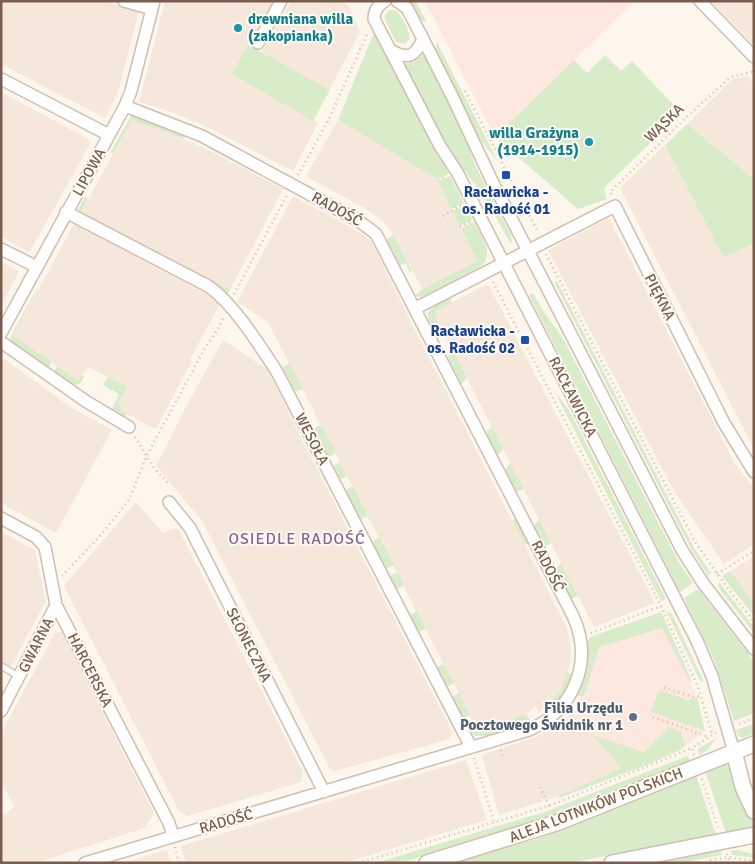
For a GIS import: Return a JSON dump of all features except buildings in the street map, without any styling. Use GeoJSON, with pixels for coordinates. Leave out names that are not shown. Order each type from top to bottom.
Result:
{"type":"FeatureCollection","features":[{"type":"Feature","properties":{"kind":"street"},"geometry":{"type":"LineString","coordinates":[[124,1],[153,5]]}},
{"type":"Feature","properties":{"kind":"street"},"geometry":{"type":"LineString","coordinates":[[258,43],[281,1]]}},
{"type":"Feature","properties":{"kind":"street","name":"RACŁAWICKA"},"geometry":{"type":"LineString","coordinates":[[397,1],[407,8],[452,96],[481,160],[677,542],[703,583],[754,649]]}},
{"type":"Feature","properties":{"kind":"street"},"geometry":{"type":"LineString","coordinates":[[700,1],[754,58]]}},
{"type":"Feature","properties":{"kind":"street","name":"RACŁAWICKA"},"geometry":{"type":"LineString","coordinates":[[378,3],[374,19],[440,146],[472,200],[697,641],[712,676],[734,752]]}},
{"type":"Feature","properties":{"kind":"street","name":"LIPOWA"},"geometry":{"type":"LineString","coordinates":[[1,333],[125,106],[131,91],[153,5]]}},
{"type":"Feature","properties":{"kind":"street"},"geometry":{"type":"LineString","coordinates":[[392,51],[399,55],[409,56],[417,51],[423,39]]}},
{"type":"Feature","properties":{"kind":"street"},"geometry":{"type":"LineString","coordinates":[[1,79],[109,135]]}},
{"type":"Feature","properties":{"kind":"street","name":"RADOŚĆ"},"geometry":{"type":"LineString","coordinates":[[85,863],[529,730],[559,710],[572,693],[578,677],[581,653],[580,636],[573,616],[416,308],[378,237],[371,228],[202,136],[125,106]]}},
{"type":"Feature","properties":{"kind":"street"},"geometry":{"type":"LineString","coordinates":[[416,308],[615,206]]}},
{"type":"Feature","properties":{"kind":"street","name":"PIĘKNA"},"geometry":{"type":"LineString","coordinates":[[615,206],[724,423],[754,472]]}},
{"type":"Feature","properties":{"kind":"street","name":"WESOŁA"},"geometry":{"type":"LineString","coordinates":[[66,212],[214,290],[254,337],[277,372],[471,747]]}},
{"type":"Feature","properties":{"kind":"street"},"geometry":{"type":"LineString","coordinates":[[1,249],[37,267]]}},
{"type":"Feature","properties":{"kind":"street"},"geometry":{"type":"LineString","coordinates":[[1,342],[87,402],[129,427]]}},
{"type":"Feature","properties":{"kind":"street","name":"SŁONECZNA"},"geometry":{"type":"LineString","coordinates":[[169,502],[190,528],[324,792]]}},
{"type":"Feature","properties":{"kind":"street","name":"HARCERSKA"},"geometry":{"type":"LineString","coordinates":[[1,518],[36,537],[45,547],[56,605],[169,823],[173,836]]}},
{"type":"Feature","properties":{"kind":"street","name":"GWARNA"},"geometry":{"type":"LineString","coordinates":[[1,711],[56,605]]}},
{"type":"Feature","properties":{"kind":"street","name":"ALEJA LOTNIKÓW POLSKICH"},"geometry":{"type":"LineString","coordinates":[[427,863],[559,822],[754,744]]}},
{"type":"Feature","properties":{"kind":"street"},"geometry":{"type":"LineString","coordinates":[[734,752],[743,787],[754,811]]}},
{"type":"Feature","properties":{"kind":"street"},"geometry":{"type":"LineString","coordinates":[[612,863],[723,842],[754,834]]}},
{"type":"Feature","properties":{"kind":"lane"},"geometry":{"type":"LineString","coordinates":[[1,666],[20,677]]}},
{"type":"Feature","properties":{"kind":"path","name":"WĄSKA"},"geometry":{"type":"LineString","coordinates":[[615,206],[610,192],[654,148],[731,77],[753,73]]}},
{"type":"Feature","properties":{"kind":"path"},"geometry":{"type":"LineString","coordinates":[[461,84],[538,233],[541,244],[694,540],[717,574],[754,622]]}},
{"type":"Feature","properties":{"kind":"path"},"geometry":{"type":"LineString","coordinates":[[443,216],[472,200]]}},
{"type":"Feature","properties":{"kind":"path"},"geometry":{"type":"LineString","coordinates":[[488,271],[661,606],[701,696],[712,734]]}},
{"type":"Feature","properties":{"kind":"path"},"geometry":{"type":"LineString","coordinates":[[129,427],[154,468],[169,484]]}},
{"type":"Feature","properties":{"kind":"path"},"geometry":{"type":"LineString","coordinates":[[703,583],[754,551]]}},
{"type":"Feature","properties":{"kind":"path"},"geometry":{"type":"LineString","coordinates":[[580,636],[661,606]]}},
{"type":"Feature","properties":{"kind":"path"},"geometry":{"type":"LineString","coordinates":[[664,688],[693,697],[701,696]]}},
{"type":"Feature","properties":{"kind":"path"},"geometry":{"type":"LineString","coordinates":[[653,717],[709,737]]}},
{"type":"Feature","properties":{"kind":"path"},"geometry":{"type":"LineString","coordinates":[[358,863],[549,806],[692,748],[712,734],[754,718]]}},
{"type":"Feature","properties":{"kind":"path"},"geometry":{"type":"LineString","coordinates":[[471,747],[494,822]]}},
{"type":"Feature","properties":{"kind":"path"},"geometry":{"type":"LineString","coordinates":[[692,748],[730,862]]}},
{"type":"Feature","properties":{"kind":"path"},"geometry":{"type":"LineString","coordinates":[[540,786],[549,806]]}},
{"type":"Feature","properties":{"kind":"path"},"geometry":{"type":"LineString","coordinates":[[703,861],[728,857],[754,861]]}},
{"type":"Feature","properties":{"kind":"path"},"geometry":{"type":"LineString","coordinates":[[720,863],[735,863]]}},
{"type":"Feature","properties":{"kind":"shaded area"},"geometry":{"type":"Polygon","coordinates":[[[1,1],[103,1],[139,11],[118,92],[105,118],[1,64],[1,1]]]}},
{"type":"Feature","properties":{"kind":"shaded area"},"geometry":{"type":"Polygon","coordinates":[[[165,1],[273,1],[248,45],[261,53],[291,1],[341,1],[349,6],[360,32],[313,120],[318,123],[293,171],[209,128],[171,112],[139,102],[165,1]]]}},
{"type":"Feature","properties":{"kind":"shaded area"},"geometry":{"type":"Polygon","coordinates":[[[425,1],[635,1],[495,137],[425,1]]]}},
{"type":"Feature","properties":{"kind":"shaded area"},"geometry":{"type":"Polygon","coordinates":[[[711,1],[754,1],[754,45],[747,38],[711,1]]]}},
{"type":"Feature","properties":{"kind":"shaded area"},"geometry":{"type":"Polygon","coordinates":[[[747,76],[754,83],[754,179],[687,124],[732,80],[747,76]]]}},
{"type":"Feature","properties":{"kind":"shaded area"},"geometry":{"type":"Polygon","coordinates":[[[1,92],[89,139],[90,144],[29,252],[1,237],[1,92]]]}},
{"type":"Feature","properties":{"kind":"shaded area"},"geometry":{"type":"Polygon","coordinates":[[[132,120],[203,147],[283,189],[230,290],[81,212],[132,120]]]}},
{"type":"Feature","properties":{"kind":"shaded area"},"geometry":{"type":"Polygon","coordinates":[[[338,120],[437,179],[477,261],[423,290],[393,234],[384,222],[366,209],[306,176],[338,120]]]}},
{"type":"Feature","properties":{"kind":"shaded area"},"geometry":{"type":"Polygon","coordinates":[[[665,145],[724,258],[754,243],[754,449],[620,188],[665,145]]]}},
{"type":"Feature","properties":{"kind":"shaded area"},"geometry":{"type":"Polygon","coordinates":[[[293,196],[361,233],[371,241],[567,628],[571,662],[560,692],[539,713],[535,706],[526,715],[481,728],[476,727],[268,322],[237,302],[293,196]]]}},
{"type":"Feature","properties":{"kind":"shaded area"},"geometry":{"type":"Polygon","coordinates":[[[609,218],[735,464],[754,488],[754,544],[724,564],[675,493],[548,250],[609,218]]]}},
{"type":"Feature","properties":{"kind":"shaded area"},"geometry":{"type":"Polygon","coordinates":[[[74,224],[214,298],[219,306],[190,359],[192,361],[156,429],[122,412],[119,403],[127,387],[89,367],[78,380],[13,336],[74,224]]]}},
{"type":"Feature","properties":{"kind":"shaded area"},"geometry":{"type":"Polygon","coordinates":[[[1,262],[19,271],[1,306],[1,262]]]}},
{"type":"Feature","properties":{"kind":"shaded area"},"geometry":{"type":"Polygon","coordinates":[[[485,285],[489,286],[655,603],[594,627],[435,316],[436,311],[485,285]]]}},
{"type":"Feature","properties":{"kind":"shaded area"},"geometry":{"type":"Polygon","coordinates":[[[223,340],[268,370],[452,731],[450,739],[335,771],[330,769],[202,521],[156,466],[223,340]]]}},
{"type":"Feature","properties":{"kind":"shaded area"},"geometry":{"type":"Polygon","coordinates":[[[1,359],[7,361],[72,408],[112,430],[56,533],[1,503],[1,359]]]}},
{"type":"Feature","properties":{"kind":"shaded area"},"geometry":{"type":"Polygon","coordinates":[[[136,502],[163,533],[174,528],[179,530],[303,772],[301,782],[188,816],[179,811],[64,586],[136,502]]]}},
{"type":"Feature","properties":{"kind":"shaded area"},"geometry":{"type":"Polygon","coordinates":[[[1,532],[35,550],[46,601],[10,668],[1,663],[1,532]]]}},
{"type":"Feature","properties":{"kind":"shaded area"},"geometry":{"type":"Polygon","coordinates":[[[754,556],[754,603],[730,571],[754,556]]]}},
{"type":"Feature","properties":{"kind":"shaded area"},"geometry":{"type":"Polygon","coordinates":[[[661,620],[697,697],[705,731],[682,749],[649,764],[623,768],[573,713],[600,641],[661,620]]]}},
{"type":"Feature","properties":{"kind":"shaded area"},"geometry":{"type":"Polygon","coordinates":[[[61,631],[154,813],[145,828],[35,863],[1,863],[1,814],[4,815],[15,806],[1,784],[1,733],[55,633],[61,631]]]}},
{"type":"Feature","properties":{"kind":"shaded area"},"geometry":{"type":"Polygon","coordinates":[[[573,713],[623,768],[559,796],[499,815],[482,755],[536,737],[573,713]]]}},
{"type":"Feature","properties":{"kind":"shaded area"},"geometry":{"type":"Polygon","coordinates":[[[466,760],[487,820],[343,863],[186,863],[181,846],[466,760]]]}},
{"type":"Feature","properties":{"kind":"shaded area"},"geometry":{"type":"Polygon","coordinates":[[[167,850],[171,863],[124,863],[127,862],[167,850]]]}},
{"type":"Feature","properties":{"kind":"green space"},"geometry":{"type":"Polygon","coordinates":[[[408,1],[416,1],[427,23],[417,18],[408,1]]]}},
{"type":"Feature","properties":{"kind":"green space"},"geometry":{"type":"Polygon","coordinates":[[[389,10],[398,12],[407,27],[410,38],[405,44],[396,42],[385,20],[385,15],[389,10]]]}},
{"type":"Feature","properties":{"kind":"green space"},"geometry":{"type":"Polygon","coordinates":[[[375,30],[449,174],[437,179],[338,120],[375,30]]]}},
{"type":"Feature","properties":{"kind":"green space"},"geometry":{"type":"Polygon","coordinates":[[[437,42],[498,162],[475,133],[437,57],[435,50],[437,42]]]}},
{"type":"Feature","properties":{"kind":"green space"},"geometry":{"type":"Polygon","coordinates":[[[248,45],[330,90],[313,121],[232,74],[248,45]]]}},
{"type":"Feature","properties":{"kind":"green space"},"geometry":{"type":"Polygon","coordinates":[[[425,54],[453,107],[476,167],[511,235],[512,243],[476,186],[439,137],[403,65],[415,61],[425,54]]]}},
{"type":"Feature","properties":{"kind":"green space"},"geometry":{"type":"Polygon","coordinates":[[[605,55],[621,71],[632,61],[681,113],[604,188],[607,199],[578,209],[495,137],[574,60],[587,73],[605,55]]]}},
{"type":"Feature","properties":{"kind":"green space"},"geometry":{"type":"Polygon","coordinates":[[[131,116],[185,135],[183,139],[132,120],[113,154],[110,153],[131,116]]]}},
{"type":"Feature","properties":{"kind":"green space"},"geometry":{"type":"Polygon","coordinates":[[[687,124],[754,179],[754,243],[724,258],[665,145],[687,124]]]}},
{"type":"Feature","properties":{"kind":"green space"},"geometry":{"type":"Polygon","coordinates":[[[450,176],[464,203],[451,209],[438,181],[450,176]]]}},
{"type":"Feature","properties":{"kind":"green space"},"geometry":{"type":"Polygon","coordinates":[[[85,197],[88,199],[81,212],[156,251],[155,253],[80,213],[78,210],[85,197]]]}},
{"type":"Feature","properties":{"kind":"green space"},"geometry":{"type":"Polygon","coordinates":[[[465,205],[473,220],[460,226],[452,211],[465,205]]]}},
{"type":"Feature","properties":{"kind":"green space"},"geometry":{"type":"Polygon","coordinates":[[[474,222],[486,245],[487,256],[485,262],[480,267],[425,296],[419,297],[415,295],[477,261],[461,228],[474,222]]]}},
{"type":"Feature","properties":{"kind":"green space"},"geometry":{"type":"Polygon","coordinates":[[[393,234],[412,271],[410,272],[405,263],[400,266],[387,240],[393,234]]]}},
{"type":"Feature","properties":{"kind":"green space"},"geometry":{"type":"Polygon","coordinates":[[[181,264],[230,290],[227,295],[181,266],[181,264]]]}},
{"type":"Feature","properties":{"kind":"green space"},"geometry":{"type":"Polygon","coordinates":[[[557,281],[694,548],[711,573],[708,575],[691,549],[554,282],[557,281]]]}},
{"type":"Feature","properties":{"kind":"green space"},"geometry":{"type":"Polygon","coordinates":[[[37,288],[13,336],[52,362],[48,368],[12,342],[10,338],[37,288]]]}},
{"type":"Feature","properties":{"kind":"green space"},"geometry":{"type":"Polygon","coordinates":[[[533,293],[564,340],[678,561],[693,583],[680,592],[529,295],[533,293]]]}},
{"type":"Feature","properties":{"kind":"green space"},"geometry":{"type":"Polygon","coordinates":[[[450,298],[452,303],[436,311],[435,316],[444,333],[436,337],[429,321],[428,313],[435,306],[450,298]]]}},
{"type":"Feature","properties":{"kind":"green space"},"geometry":{"type":"Polygon","coordinates":[[[454,352],[467,378],[461,384],[448,357],[454,352]]]}},
{"type":"Feature","properties":{"kind":"green space"},"geometry":{"type":"Polygon","coordinates":[[[290,363],[303,389],[295,392],[283,367],[290,363]]]}},
{"type":"Feature","properties":{"kind":"green space"},"geometry":{"type":"Polygon","coordinates":[[[57,366],[78,380],[82,375],[84,377],[80,384],[72,385],[55,373],[57,366]]]}},
{"type":"Feature","properties":{"kind":"green space"},"geometry":{"type":"Polygon","coordinates":[[[108,377],[127,387],[119,403],[122,412],[127,414],[123,420],[111,411],[119,394],[103,385],[108,377]]]}},
{"type":"Feature","properties":{"kind":"green space"},"geometry":{"type":"Polygon","coordinates":[[[554,390],[570,412],[666,599],[661,601],[554,390]]]}},
{"type":"Feature","properties":{"kind":"green space"},"geometry":{"type":"Polygon","coordinates":[[[321,425],[336,453],[329,457],[314,428],[321,425]]]}},
{"type":"Feature","properties":{"kind":"green space"},"geometry":{"type":"Polygon","coordinates":[[[493,428],[503,449],[499,454],[497,454],[487,434],[487,431],[493,428]]]}},
{"type":"Feature","properties":{"kind":"green space"},"geometry":{"type":"Polygon","coordinates":[[[340,462],[347,476],[340,479],[334,466],[340,462]]]}},
{"type":"Feature","properties":{"kind":"green space"},"geometry":{"type":"Polygon","coordinates":[[[510,463],[524,489],[516,491],[505,470],[510,463]]]}},
{"type":"Feature","properties":{"kind":"green space"},"geometry":{"type":"Polygon","coordinates":[[[353,486],[368,516],[360,519],[346,490],[353,486]]]}},
{"type":"Feature","properties":{"kind":"green space"},"geometry":{"type":"Polygon","coordinates":[[[516,518],[529,543],[525,545],[512,520],[516,518]]]}},
{"type":"Feature","properties":{"kind":"green space"},"geometry":{"type":"Polygon","coordinates":[[[539,519],[551,543],[545,547],[534,526],[539,519]]]}},
{"type":"Feature","properties":{"kind":"green space"},"geometry":{"type":"Polygon","coordinates":[[[379,537],[394,565],[386,569],[372,542],[379,537]]]}},
{"type":"Feature","properties":{"kind":"green space"},"geometry":{"type":"Polygon","coordinates":[[[561,563],[578,596],[571,599],[556,568],[561,563]]]}},
{"type":"Feature","properties":{"kind":"green space"},"geometry":{"type":"Polygon","coordinates":[[[730,571],[754,603],[754,616],[722,576],[730,571]]]}},
{"type":"Feature","properties":{"kind":"green space"},"geometry":{"type":"Polygon","coordinates":[[[398,572],[404,585],[397,589],[390,576],[398,572]]]}},
{"type":"Feature","properties":{"kind":"green space"},"geometry":{"type":"Polygon","coordinates":[[[719,582],[754,627],[754,633],[718,587],[719,582]]]}},
{"type":"Feature","properties":{"kind":"green space"},"geometry":{"type":"Polygon","coordinates":[[[698,589],[754,661],[754,713],[734,721],[714,660],[684,598],[698,589]]]}},
{"type":"Feature","properties":{"kind":"green space"},"geometry":{"type":"Polygon","coordinates":[[[666,610],[672,614],[704,682],[700,681],[666,610]]]}},
{"type":"Feature","properties":{"kind":"green space"},"geometry":{"type":"Polygon","coordinates":[[[417,611],[426,629],[419,632],[410,615],[417,611]]]}},
{"type":"Feature","properties":{"kind":"green space"},"geometry":{"type":"Polygon","coordinates":[[[661,612],[692,681],[690,682],[662,628],[599,647],[584,696],[578,696],[577,694],[585,673],[587,643],[590,637],[661,612]]]}},
{"type":"Feature","properties":{"kind":"green space"},"geometry":{"type":"Polygon","coordinates":[[[444,664],[454,683],[447,687],[437,667],[444,664]]]}},
{"type":"Feature","properties":{"kind":"green space"},"geometry":{"type":"Polygon","coordinates":[[[567,672],[572,674],[568,685],[559,699],[547,711],[544,708],[560,692],[567,672]]]}},
{"type":"Feature","properties":{"kind":"green space"},"geometry":{"type":"Polygon","coordinates":[[[659,690],[688,700],[697,698],[705,731],[651,712],[659,690]]]}},
{"type":"Feature","properties":{"kind":"green space"},"geometry":{"type":"Polygon","coordinates":[[[459,693],[470,715],[463,718],[452,697],[459,693]]]}},
{"type":"Feature","properties":{"kind":"green space"},"geometry":{"type":"Polygon","coordinates":[[[526,714],[531,722],[488,736],[475,736],[470,730],[476,727],[482,728],[526,714]]]}},
{"type":"Feature","properties":{"kind":"green space"},"geometry":{"type":"Polygon","coordinates":[[[754,724],[754,733],[743,738],[738,736],[736,730],[754,724]]]}},
{"type":"Feature","properties":{"kind":"green space"},"geometry":{"type":"Polygon","coordinates":[[[669,727],[681,732],[685,745],[682,749],[649,764],[559,798],[559,796],[622,768],[592,735],[644,752],[669,727]]]}},
{"type":"Feature","properties":{"kind":"green space"},"geometry":{"type":"Polygon","coordinates":[[[716,738],[708,750],[699,755],[698,749],[716,738]]]}},
{"type":"Feature","properties":{"kind":"green space"},"geometry":{"type":"Polygon","coordinates":[[[687,756],[690,761],[582,806],[498,834],[400,863],[376,863],[547,811],[687,756]]]}},
{"type":"Feature","properties":{"kind":"green space"},"geometry":{"type":"Polygon","coordinates":[[[724,763],[731,768],[741,801],[752,821],[752,825],[749,827],[726,833],[705,771],[724,763]]]}},
{"type":"Feature","properties":{"kind":"green space"},"geometry":{"type":"Polygon","coordinates":[[[696,775],[716,835],[570,863],[456,863],[539,838],[696,775]]]}},
{"type":"Feature","properties":{"kind":"green space"},"geometry":{"type":"Polygon","coordinates":[[[721,850],[722,855],[681,863],[656,863],[721,850]]]}},
{"type":"Feature","properties":{"kind":"green space"},"geometry":{"type":"Polygon","coordinates":[[[736,850],[754,854],[754,858],[732,855],[731,851],[736,850]]]}},
{"type":"Feature","properties":{"kind":"place","name":"drewniana willa (zakopianka)"},"geometry":{"type":"Point","coordinates":[238,28]}},
{"type":"Feature","properties":{"kind":"place","name":"willa Grażyna (1914-1915)"},"geometry":{"type":"Point","coordinates":[589,142]}},
{"type":"Feature","properties":{"kind":"place","name":"Racławicka - os. Radość 01"},"geometry":{"type":"Point","coordinates":[506,175]}},
{"type":"Feature","properties":{"kind":"place","name":"Racławicka - os. Radość 02"},"geometry":{"type":"Point","coordinates":[525,340]}},
{"type":"Feature","properties":{"kind":"place","name":"Filia Urzędu Pocztowego Świdnik nr 1"},"geometry":{"type":"Point","coordinates":[633,717]}},
{"type":"Feature","properties":{"kind":"district","name":"OSIEDLE RADOŚĆ"},"geometry":{"type":"Point","coordinates":[297,539]}}]}
